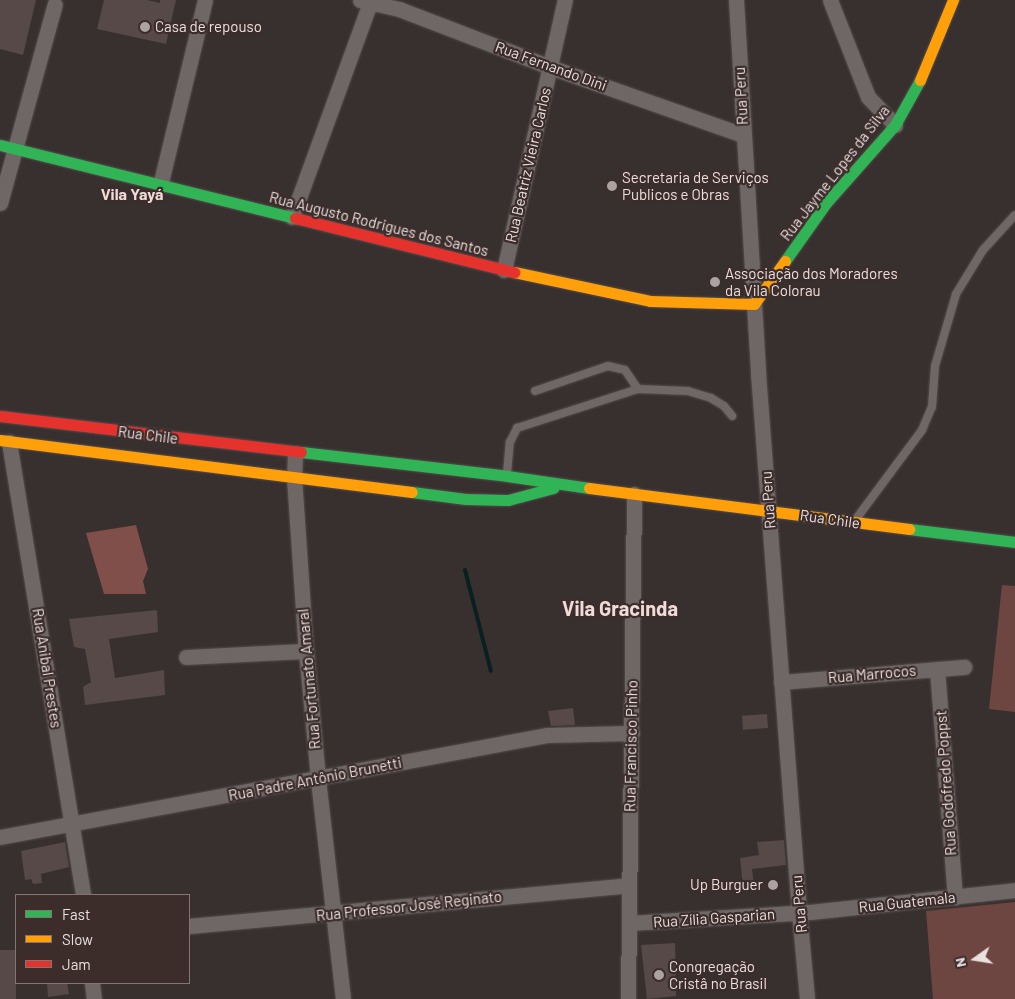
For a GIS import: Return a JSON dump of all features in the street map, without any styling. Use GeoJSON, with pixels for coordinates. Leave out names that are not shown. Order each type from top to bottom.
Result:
{"type":"FeatureCollection","features":[{"type":"Feature","properties":{"kind":"main road","name":"Rua Jayme Lopes da Silva"},"geometry":{"type":"LineString","coordinates":[[754,304],[826,203],[895,125],[920,80],[953,0]]}},
{"type":"Feature","properties":{"kind":"main road","name":"Rua Augusto Rodrigues dos Santos"},"geometry":{"type":"LineString","coordinates":[[0,145],[504,270],[650,301],[754,304]]}},
{"type":"Feature","properties":{"kind":"main road","name":"Rua Chile"},"geometry":{"type":"LineString","coordinates":[[0,416],[295,453],[507,476],[586,488],[1015,542]]}},
{"type":"Feature","properties":{"kind":"main road","name":"Rua Chile"},"geometry":{"type":"LineString","coordinates":[[5,441],[466,499],[508,500],[546,488],[586,488]]}},
{"type":"Feature","properties":{"kind":"main road"},"geometry":{"type":"LineString","coordinates":[[507,476],[514,482],[516,492],[508,500]]}},
{"type":"Feature","properties":{"kind":"street"},"geometry":{"type":"LineString","coordinates":[[160,186],[205,0]]}},
{"type":"Feature","properties":{"kind":"street","name":"Rua Beatriz Vieira Carlos"},"geometry":{"type":"LineString","coordinates":[[504,270],[565,0]]}},
{"type":"Feature","properties":{"kind":"street","name":"Rua Peru"},"geometry":{"type":"LineString","coordinates":[[736,0],[768,510],[807,999]]}},
{"type":"Feature","properties":{"kind":"street"},"geometry":{"type":"LineString","coordinates":[[830,0],[868,97],[895,125]]}},
{"type":"Feature","properties":{"kind":"street"},"geometry":{"type":"LineString","coordinates":[[292,217],[365,1]]}},
{"type":"Feature","properties":{"kind":"street","name":"Rua Fernando Dini"},"geometry":{"type":"LineString","coordinates":[[365,1],[401,5],[550,66],[743,134]]}},
{"type":"Feature","properties":{"kind":"street"},"geometry":{"type":"LineString","coordinates":[[0,203],[54,4]]}},
{"type":"Feature","properties":{"kind":"street","name":"Rua Anibal Prestes"},"geometry":{"type":"LineString","coordinates":[[5,441],[72,823],[82,894]]}},
{"type":"Feature","properties":{"kind":"street"},"geometry":{"type":"LineString","coordinates":[[294,477],[295,453]]}},
{"type":"Feature","properties":{"kind":"street","name":"Rua Fortunato Amaral"},"geometry":{"type":"LineString","coordinates":[[294,477],[306,651],[318,779],[343,999]]}},
{"type":"Feature","properties":{"kind":"street","name":"Rua Francisco Pinho"},"geometry":{"type":"LineString","coordinates":[[628,999],[634,494]]}},
{"type":"Feature","properties":{"kind":"street"},"geometry":{"type":"LineString","coordinates":[[186,657],[306,651]]}},
{"type":"Feature","properties":{"kind":"street","name":"Rua Marrocos"},"geometry":{"type":"LineString","coordinates":[[781,682],[964,667]]}},
{"type":"Feature","properties":{"kind":"street","name":"Rua Godofredo Poppst"},"geometry":{"type":"LineString","coordinates":[[937,669],[955,897]]}},
{"type":"Feature","properties":{"kind":"street","name":"Rua Padre Antônio Brunetti"},"geometry":{"type":"LineString","coordinates":[[0,837],[546,735],[632,732]]}},
{"type":"Feature","properties":{"kind":"street","name":"Rua Professor José Reginato"},"geometry":{"type":"LineString","coordinates":[[190,926],[629,885]]}},
{"type":"Feature","properties":{"kind":"street","name":"Rua Guatemala"},"geometry":{"type":"LineString","coordinates":[[799,912],[1015,890]]}},
{"type":"Feature","properties":{"kind":"street","name":"Rua Zília Gasparian"},"geometry":{"type":"LineString","coordinates":[[629,923],[799,912]]}},
{"type":"Feature","properties":{"kind":"street"},"geometry":{"type":"LineString","coordinates":[[92,984],[94,999]]}},
{"type":"Feature","properties":{"kind":"lane"},"geometry":{"type":"LineString","coordinates":[[854,522],[922,430],[932,407],[935,366],[956,294],[983,250],[1015,215]]}},
{"type":"Feature","properties":{"kind":"lane"},"geometry":{"type":"LineString","coordinates":[[535,391],[608,366],[625,370],[638,389]]}},
{"type":"Feature","properties":{"kind":"lane"},"geometry":{"type":"LineString","coordinates":[[507,476],[510,442],[517,428],[638,389],[688,391],[711,398],[724,406],[732,416]]}},
{"type":"Feature","properties":{"kind":"shaded area"},"geometry":{"type":"Polygon","coordinates":[[[136,525],[148,569],[143,581],[146,594],[104,594],[86,533],[136,525]]]}},
{"type":"Feature","properties":{"kind":"shaded area"},"geometry":{"type":"Polygon","coordinates":[[[1002,585],[1015,586],[1015,712],[989,709],[1002,585]]]}},
{"type":"Feature","properties":{"kind":"shaded area"},"geometry":{"type":"Polygon","coordinates":[[[1015,902],[1015,999],[933,999],[926,911],[1015,902]]]}},
{"type":"Feature","properties":{"kind":"building"},"geometry":{"type":"Polygon","coordinates":[[[0,0],[36,0],[23,55],[0,49],[0,0]]]}},
{"type":"Feature","properties":{"kind":"building","name":"Casa de repouso"},"geometry":{"type":"Polygon","coordinates":[[[104,0],[147,0],[160,3],[160,0],[176,0],[166,44],[97,29],[104,0]]]}},
{"type":"Feature","properties":{"kind":"building"},"geometry":{"type":"Polygon","coordinates":[[[157,610],[158,632],[109,639],[115,678],[164,670],[165,695],[85,705],[83,687],[91,682],[85,649],[74,647],[69,619],[157,610]]]}},
{"type":"Feature","properties":{"kind":"building"},"geometry":{"type":"Polygon","coordinates":[[[573,708],[575,725],[551,726],[548,711],[573,708]]]}},
{"type":"Feature","properties":{"kind":"building"},"geometry":{"type":"Polygon","coordinates":[[[767,714],[768,728],[743,730],[742,716],[767,714]]]}},
{"type":"Feature","properties":{"kind":"building"},"geometry":{"type":"Polygon","coordinates":[[[784,840],[786,865],[752,869],[754,885],[743,887],[740,858],[759,855],[757,842],[784,840]]]}},
{"type":"Feature","properties":{"kind":"building"},"geometry":{"type":"Polygon","coordinates":[[[65,842],[69,867],[41,874],[42,883],[33,884],[31,879],[25,880],[21,851],[65,842]]]}},
{"type":"Feature","properties":{"kind":"building","name":"Congregação Cristâ no Brasil"},"geometry":{"type":"Polygon","coordinates":[[[675,943],[676,996],[647,999],[641,945],[675,943]]]}},
{"type":"Feature","properties":{"kind":"building"},"geometry":{"type":"Polygon","coordinates":[[[0,950],[15,950],[16,999],[0,999],[0,950]]]}},
{"type":"Feature","properties":{"kind":"building"},"geometry":{"type":"Polygon","coordinates":[[[47,984],[67,984],[69,994],[48,997],[47,984]]]}},
{"type":"Feature","properties":{"kind":"waterway"},"geometry":{"type":"LineString","coordinates":[[465,570],[491,671]]}},
{"type":"Feature","properties":{"kind":"traffic: fast"},"geometry":{"type":"LineString","coordinates":[[785,261],[826,203],[895,125],[920,80]]}},
{"type":"Feature","properties":{"kind":"traffic: fast"},"geometry":{"type":"LineString","coordinates":[[0,145],[295,218]]}},
{"type":"Feature","properties":{"kind":"traffic: fast"},"geometry":{"type":"LineString","coordinates":[[301,452],[507,476],[589,488]]}},
{"type":"Feature","properties":{"kind":"traffic: fast"},"geometry":{"type":"LineString","coordinates":[[412,492],[466,499],[508,500],[553,488]]}},
{"type":"Feature","properties":{"kind":"traffic: fast"},"geometry":{"type":"LineString","coordinates":[[909,529],[1015,542]]}},
{"type":"Feature","properties":{"kind":"traffic: slow"},"geometry":{"type":"LineString","coordinates":[[920,80],[953,0]]}},
{"type":"Feature","properties":{"kind":"traffic: slow"},"geometry":{"type":"LineString","coordinates":[[514,272],[650,301],[754,304],[785,261]]}},
{"type":"Feature","properties":{"kind":"traffic: slow"},"geometry":{"type":"LineString","coordinates":[[0,440],[412,492]]}},
{"type":"Feature","properties":{"kind":"traffic: slow"},"geometry":{"type":"LineString","coordinates":[[589,488],[909,529]]}},
{"type":"Feature","properties":{"kind":"traffic: jam"},"geometry":{"type":"LineString","coordinates":[[295,218],[514,272]]}},
{"type":"Feature","properties":{"kind":"traffic: jam"},"geometry":{"type":"LineString","coordinates":[[0,416],[301,452]]}},
{"type":"Feature","properties":{"kind":"place","name":"Casa de repouso"},"geometry":{"type":"Point","coordinates":[145,27]}},
{"type":"Feature","properties":{"kind":"place","name":"Secretaria de Serviços Publicos e Obras"},"geometry":{"type":"Point","coordinates":[612,186]}},
{"type":"Feature","properties":{"kind":"place","name":"Associação dos Moradores da Vila Colorau"},"geometry":{"type":"Point","coordinates":[715,282]}},
{"type":"Feature","properties":{"kind":"place","name":"Up Burguer"},"geometry":{"type":"Point","coordinates":[773,885]}},
{"type":"Feature","properties":{"kind":"place","name":"Congregação Cristâ no Brasil"},"geometry":{"type":"Point","coordinates":[659,975]}},
{"type":"Feature","properties":{"kind":"district","name":"Vila Yayá"},"geometry":{"type":"Point","coordinates":[132,194]}},
{"type":"Feature","properties":{"kind":"district","name":"Vila Gracinda"},"geometry":{"type":"Point","coordinates":[620,608]}}]}
